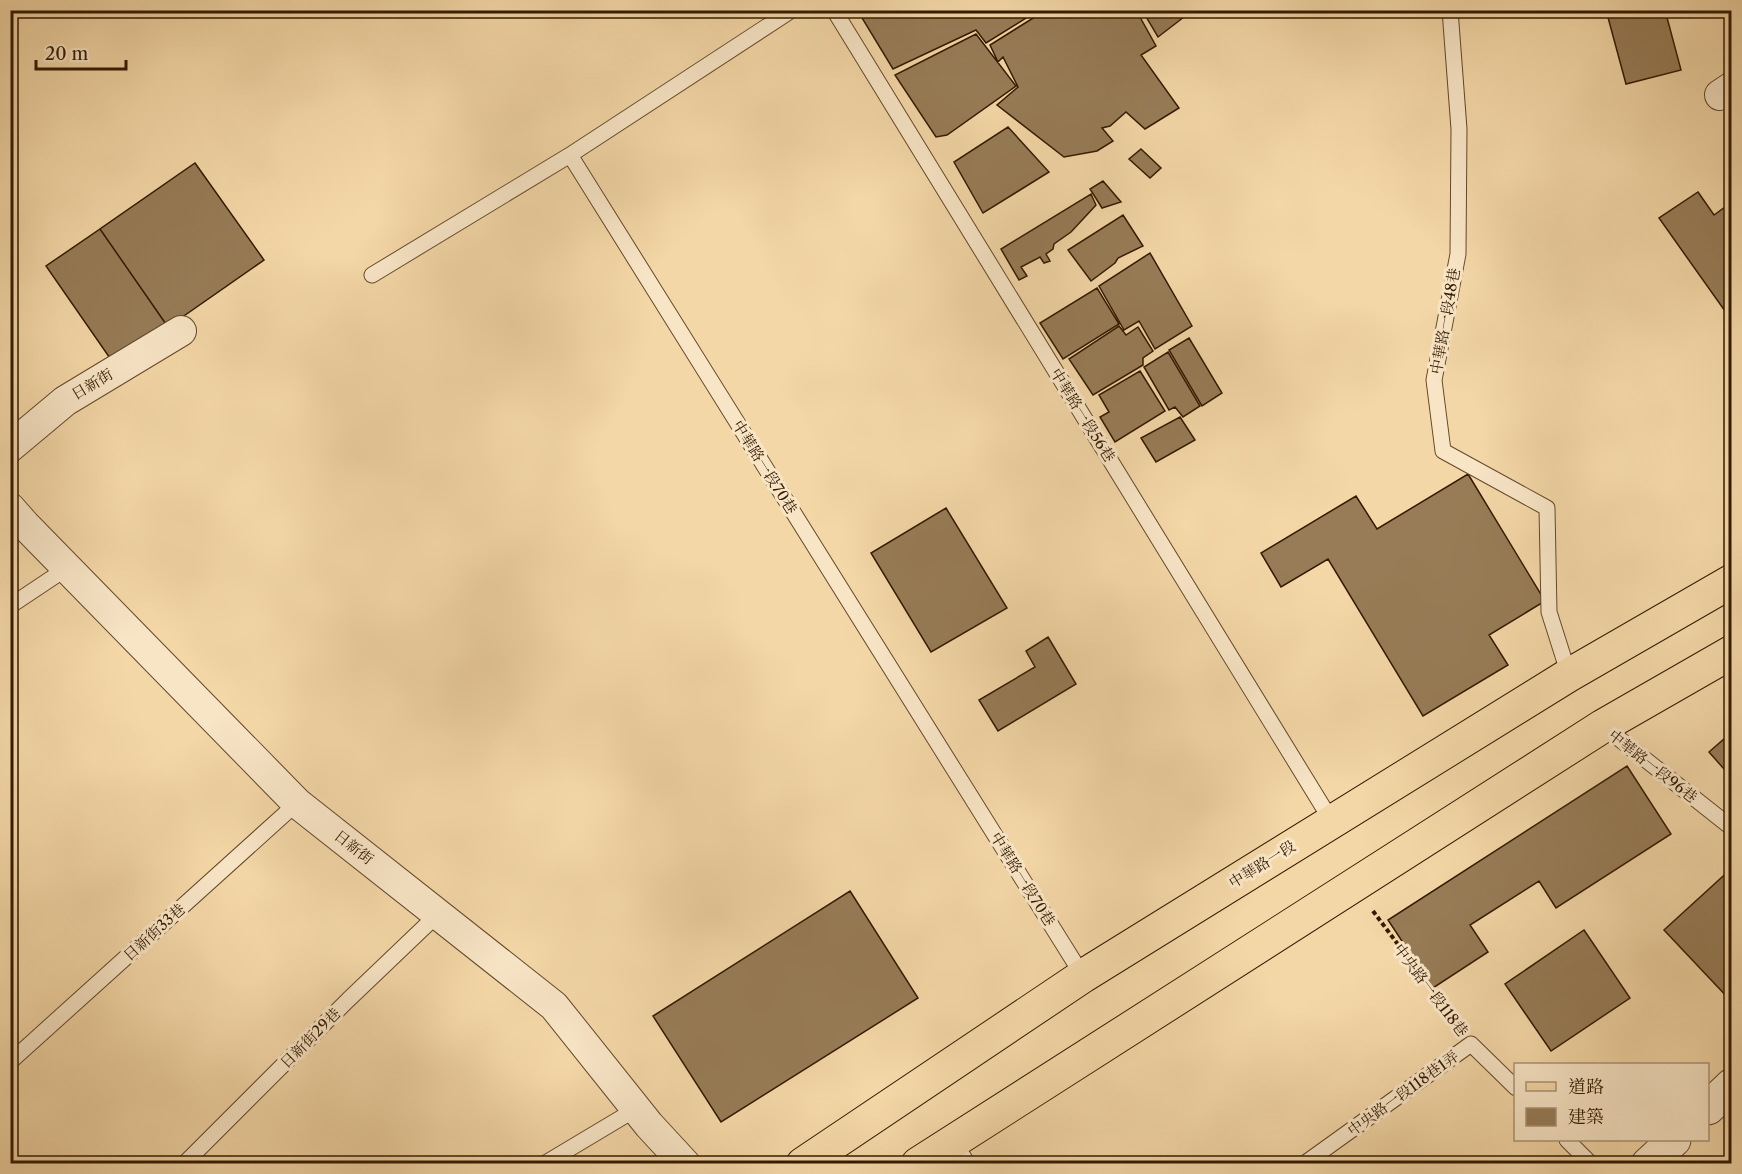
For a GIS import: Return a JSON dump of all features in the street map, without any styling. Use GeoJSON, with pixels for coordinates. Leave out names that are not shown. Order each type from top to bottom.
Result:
{"type":"FeatureCollection","features":[{"type":"Feature","properties":{"kind":"main road","name":"中華路一段"},"geometry":{"type":"LineString","coordinates":[[803,1164],[1083,976],[1569,675],[1731,581]]}},
{"type":"Feature","properties":{"kind":"main road"},"geometry":{"type":"LineString","coordinates":[[918,1164],[961,1153],[1354,886],[1603,726],[1731,652]]}},
{"type":"Feature","properties":{"kind":"street","name":"日新街"},"geometry":{"type":"LineString","coordinates":[[10,447],[65,401],[181,331]]}},
{"type":"Feature","properties":{"kind":"street","name":"日新街"},"geometry":{"type":"LineString","coordinates":[[15,519],[67,568],[297,802],[554,1006],[636,1108],[685,1164]]}},
{"type":"Feature","properties":{"kind":"street"},"geometry":{"type":"LineString","coordinates":[[1709,1106],[1731,1085]]}},
{"type":"Feature","properties":{"kind":"street"},"geometry":{"type":"LineString","coordinates":[[1648,1164],[1673,1141]]}},
{"type":"Feature","properties":{"kind":"lane"},"geometry":{"type":"LineString","coordinates":[[372,275],[570,155],[792,10]]}},
{"type":"Feature","properties":{"kind":"lane","name":"中華路一段56巷"},"geometry":{"type":"LineString","coordinates":[[834,10],[1332,820]]}},
{"type":"Feature","properties":{"kind":"lane","name":"中華路一段48巷"},"geometry":{"type":"LineString","coordinates":[[1450,10],[1459,129],[1458,254],[1434,380],[1443,452],[1547,508],[1549,612],[1569,675]]}},
{"type":"Feature","properties":{"kind":"lane","name":"中華路一段70巷"},"geometry":{"type":"LineString","coordinates":[[570,155],[1083,976]]}},
{"type":"Feature","properties":{"kind":"lane"},"geometry":{"type":"LineString","coordinates":[[10,606],[67,568]]}},
{"type":"Feature","properties":{"kind":"lane","name":"中華路一段96巷"},"geometry":{"type":"LineString","coordinates":[[1603,726],[1731,828]]}},
{"type":"Feature","properties":{"kind":"lane","name":"日新街33巷"},"geometry":{"type":"LineString","coordinates":[[10,1062],[297,802]]}},
{"type":"Feature","properties":{"kind":"lane","name":"日新街29巷"},"geometry":{"type":"LineString","coordinates":[[184,1164],[348,1000],[438,914]]}},
{"type":"Feature","properties":{"kind":"lane","name":"中央路一段118巷"},"geometry":{"type":"LineString","coordinates":[[1472,1044],[1514,1087]]}},
{"type":"Feature","properties":{"kind":"lane","name":"中央路一段118巷1弄"},"geometry":{"type":"LineString","coordinates":[[1304,1164],[1472,1044]]}},
{"type":"Feature","properties":{"kind":"lane"},"geometry":{"type":"LineString","coordinates":[[544,1164],[636,1108]]}},
{"type":"Feature","properties":{"kind":"lane"},"geometry":{"type":"LineString","coordinates":[[1568,1141],[1592,1164]]}},
{"type":"Feature","properties":{"kind":"path","name":"中央路一段118巷"},"geometry":{"type":"LineString","coordinates":[[1354,886],[1472,1044]]}},
{"type":"Feature","properties":{"kind":"building"},"geometry":{"type":"Polygon","coordinates":[[[863,10],[1039,10],[986,43],[976,30],[893,69],[859,13],[863,10]]]}},
{"type":"Feature","properties":{"kind":"building"},"geometry":{"type":"Polygon","coordinates":[[[1046,10],[1136,10],[1156,46],[1141,55],[1179,108],[1145,129],[1126,112],[1110,126],[1102,128],[1113,141],[1097,151],[1064,157],[997,105],[1018,87],[1003,57],[998,62],[990,45],[1046,10]]]}},
{"type":"Feature","properties":{"kind":"building"},"geometry":{"type":"Polygon","coordinates":[[[1142,10],[1193,10],[1158,37],[1142,10]]]}},
{"type":"Feature","properties":{"kind":"building"},"geometry":{"type":"Polygon","coordinates":[[[1606,10],[1665,10],[1681,70],[1626,84],[1606,10]]]}},
{"type":"Feature","properties":{"kind":"building"},"geometry":{"type":"Polygon","coordinates":[[[976,34],[1016,86],[947,135],[936,137],[895,75],[976,34]]]}},
{"type":"Feature","properties":{"kind":"building"},"geometry":{"type":"Polygon","coordinates":[[[1008,127],[1049,172],[983,213],[954,162],[1008,127]]]}},
{"type":"Feature","properties":{"kind":"building"},"geometry":{"type":"Polygon","coordinates":[[[1141,149],[1161,168],[1150,178],[1129,159],[1141,149]]]}},
{"type":"Feature","properties":{"kind":"building"},"geometry":{"type":"Polygon","coordinates":[[[195,163],[264,260],[168,327],[100,229],[195,163]]]}},
{"type":"Feature","properties":{"kind":"building"},"geometry":{"type":"Polygon","coordinates":[[[1103,181],[1121,202],[1102,208],[1090,189],[1103,181]]]}},
{"type":"Feature","properties":{"kind":"building"},"geometry":{"type":"Polygon","coordinates":[[[1698,192],[1714,215],[1732,202],[1732,321],[1659,218],[1698,192]]]}},
{"type":"Feature","properties":{"kind":"building"},"geometry":{"type":"Polygon","coordinates":[[[1091,194],[1096,205],[1071,232],[1054,244],[1053,249],[1046,254],[1050,261],[1044,263],[1040,257],[1021,267],[1027,276],[1019,280],[1001,249],[1091,194]]]}},
{"type":"Feature","properties":{"kind":"building"},"geometry":{"type":"Polygon","coordinates":[[[1123,215],[1143,246],[1118,258],[1115,263],[1091,281],[1068,250],[1123,215]]]}},
{"type":"Feature","properties":{"kind":"building"},"geometry":{"type":"Polygon","coordinates":[[[100,229],[168,327],[114,364],[46,266],[100,229]]]}},
{"type":"Feature","properties":{"kind":"building"},"geometry":{"type":"Polygon","coordinates":[[[1150,253],[1192,326],[1155,349],[1139,321],[1124,330],[1099,286],[1150,253]]]}},
{"type":"Feature","properties":{"kind":"building"},"geometry":{"type":"Polygon","coordinates":[[[1097,288],[1119,324],[1063,359],[1040,323],[1097,288]]]}},
{"type":"Feature","properties":{"kind":"building"},"geometry":{"type":"Polygon","coordinates":[[[1119,326],[1126,335],[1138,327],[1153,351],[1143,358],[1143,365],[1093,395],[1069,359],[1119,326]]]}},
{"type":"Feature","properties":{"kind":"building"},"geometry":{"type":"Polygon","coordinates":[[[1189,338],[1222,393],[1202,406],[1169,350],[1189,338]]]}},
{"type":"Feature","properties":{"kind":"building"},"geometry":{"type":"Polygon","coordinates":[[[1168,352],[1200,406],[1183,417],[1175,407],[1169,410],[1144,367],[1168,352]]]}},
{"type":"Feature","properties":{"kind":"building"},"geometry":{"type":"Polygon","coordinates":[[[1140,371],[1165,411],[1115,442],[1100,417],[1109,412],[1099,395],[1140,371]]]}},
{"type":"Feature","properties":{"kind":"building"},"geometry":{"type":"Polygon","coordinates":[[[1180,417],[1195,440],[1156,462],[1141,438],[1180,417]]]}},
{"type":"Feature","properties":{"kind":"building"},"geometry":{"type":"Polygon","coordinates":[[[1468,474],[1545,601],[1489,635],[1508,665],[1423,716],[1328,559],[1281,587],[1261,553],[1356,496],[1377,529],[1468,474]]]}},
{"type":"Feature","properties":{"kind":"building"},"geometry":{"type":"Polygon","coordinates":[[[946,508],[1007,608],[931,652],[871,553],[946,508]]]}},
{"type":"Feature","properties":{"kind":"building"},"geometry":{"type":"Polygon","coordinates":[[[1048,637],[1076,684],[998,731],[979,700],[1035,667],[1026,651],[1048,637]]]}},
{"type":"Feature","properties":{"kind":"building"},"geometry":{"type":"Polygon","coordinates":[[[1732,732],[1732,778],[1709,752],[1732,732]]]}},
{"type":"Feature","properties":{"kind":"building"},"geometry":{"type":"Polygon","coordinates":[[[1627,766],[1671,834],[1556,908],[1539,881],[1470,925],[1488,952],[1433,988],[1388,920],[1627,766]]]}},
{"type":"Feature","properties":{"kind":"building"},"geometry":{"type":"Polygon","coordinates":[[[1732,868],[1732,1002],[1664,930],[1732,868]]]}},
{"type":"Feature","properties":{"kind":"building"},"geometry":{"type":"Polygon","coordinates":[[[850,891],[918,998],[721,1122],[653,1016],[850,891]]]}},
{"type":"Feature","properties":{"kind":"building"},"geometry":{"type":"Polygon","coordinates":[[[1584,930],[1630,998],[1551,1051],[1505,984],[1584,930]]]}}]}
